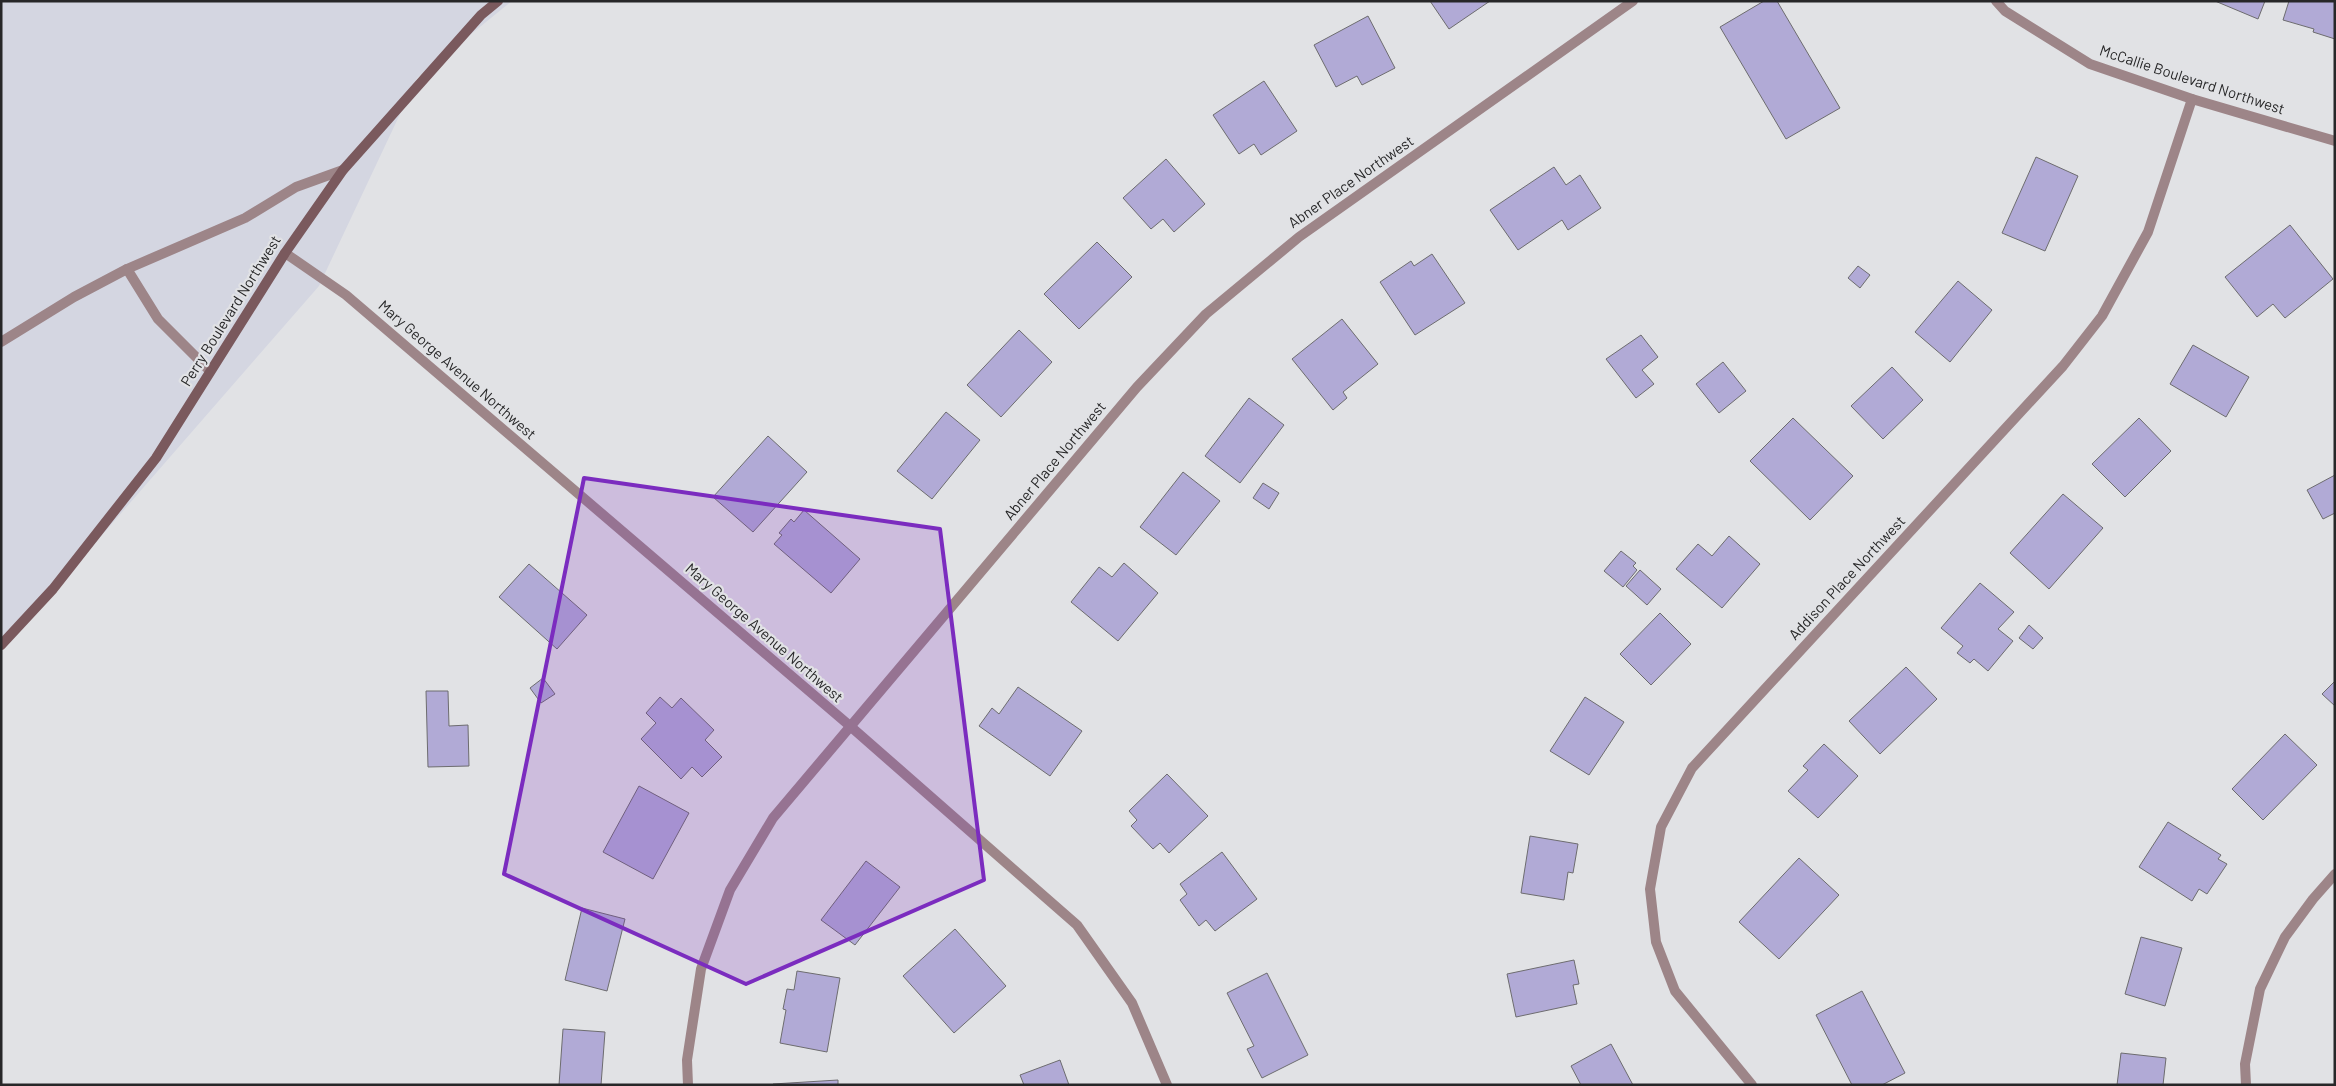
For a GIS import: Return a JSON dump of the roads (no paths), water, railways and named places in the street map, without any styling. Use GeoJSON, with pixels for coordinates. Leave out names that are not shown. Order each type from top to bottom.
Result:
{"type":"FeatureCollection","features":[{"type":"Feature","properties":{"kind":"street","name":"Perry Boulevard Northwest"},"geometry":{"type":"LineString","coordinates":[[1,645],[53,589],[156,458],[285,253],[343,170],[481,15],[498,1]]}},
{"type":"Feature","properties":{"kind":"street","name":"Abner Place Northwest"},"geometry":{"type":"LineString","coordinates":[[688,1085],[687,1060],[701,969],[730,890],[773,818],[1137,387],[1206,314],[1299,236],[1634,1]]}},
{"type":"Feature","properties":{"kind":"street","name":"McCallie Boulevard Northwest"},"geometry":{"type":"LineString","coordinates":[[1996,1],[2006,11],[2090,64],[2192,99],[2335,141]]}},
{"type":"Feature","properties":{"kind":"street","name":"Addison Place Northwest"},"geometry":{"type":"LineString","coordinates":[[1752,1085],[1675,991],[1656,942],[1650,889],[1661,827],[1692,768],[2063,366],[2102,316],[2148,232],[2192,99]]}},
{"type":"Feature","properties":{"kind":"street"},"geometry":{"type":"LineString","coordinates":[[1,342],[74,297],[127,269],[245,218],[296,187],[343,170]]}},
{"type":"Feature","properties":{"kind":"street","name":"Mary George Avenue Northwest"},"geometry":{"type":"LineString","coordinates":[[285,253],[346,295],[850,726],[1077,925],[1132,1003],[1167,1085]]}},
{"type":"Feature","properties":{"kind":"street"},"geometry":{"type":"LineString","coordinates":[[127,269],[158,319],[210,371]]}},
{"type":"Feature","properties":{"kind":"street"},"geometry":{"type":"LineString","coordinates":[[2246,1085],[2245,1064],[2260,989],[2285,937],[2313,898],[2335,874]]}}]}
